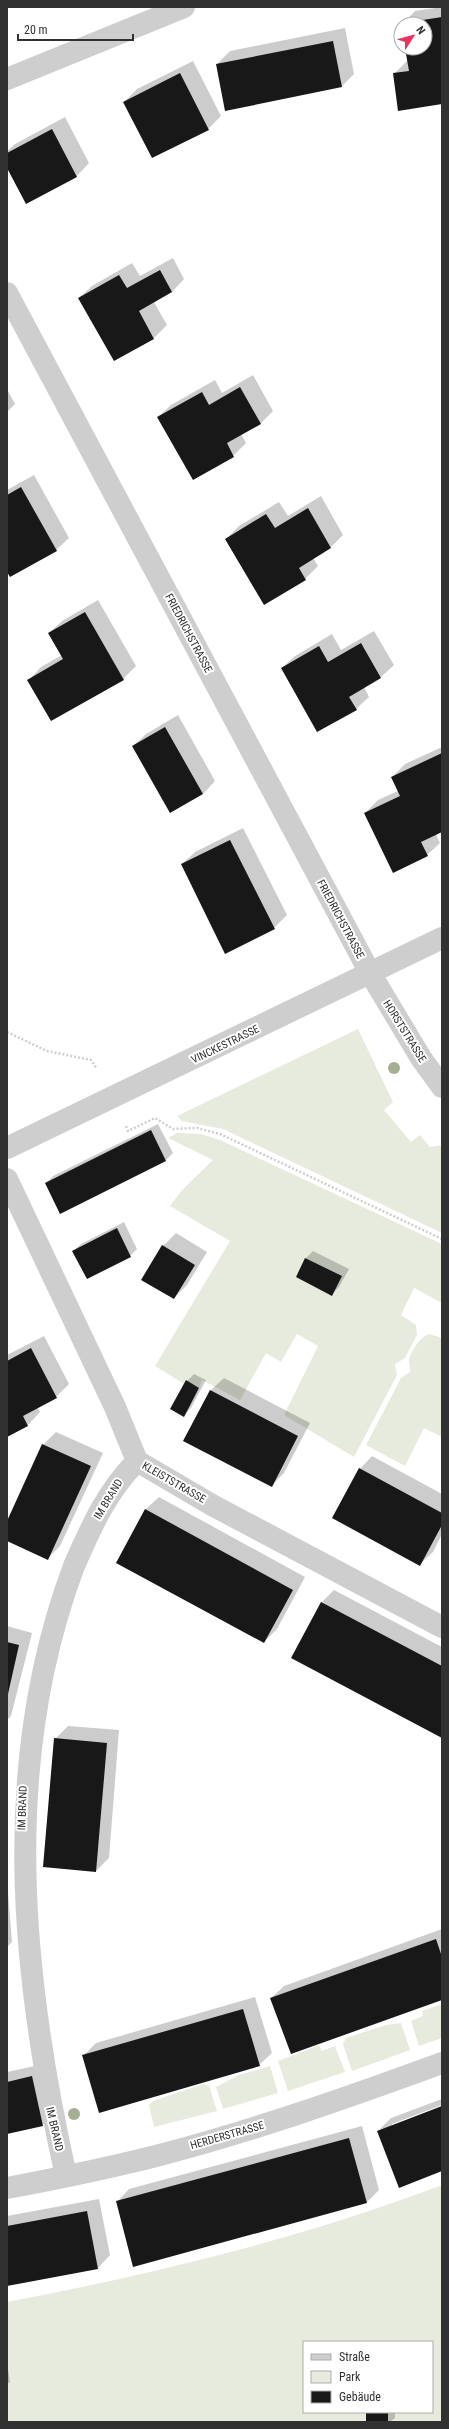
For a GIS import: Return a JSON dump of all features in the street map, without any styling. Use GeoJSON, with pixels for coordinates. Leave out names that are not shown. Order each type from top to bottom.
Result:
{"type":"FeatureCollection","features":[{"type":"Feature","properties":{"kind":"street"},"geometry":{"type":"LineString","coordinates":[[7,79],[184,7]]}},
{"type":"Feature","properties":{"kind":"street","name":"FRIEDRICHSTRASSE"},"geometry":{"type":"LineString","coordinates":[[7,293],[370,973]]}},
{"type":"Feature","properties":{"kind":"street","name":"VINCKESTRASSE"},"geometry":{"type":"LineString","coordinates":[[7,1148],[442,938]]}},
{"type":"Feature","properties":{"kind":"street","name":"HORSTSTRASSE"},"geometry":{"type":"LineString","coordinates":[[370,973],[420,1058],[442,1086]]}},
{"type":"Feature","properties":{"kind":"street","name":"KLEISTSTRASSE"},"geometry":{"type":"LineString","coordinates":[[7,1179],[115,1407],[137,1461],[212,1505],[442,1627]]}},
{"type":"Feature","properties":{"kind":"street","name":"IM BRAND"},"geometry":{"type":"LineString","coordinates":[[66,2176],[49,2100],[28,1971],[20,1860],[24,1751],[40,1662],[64,1591],[104,1502],[121,1477],[137,1461]]}},
{"type":"Feature","properties":{"kind":"street","name":"HERDERSTRASSE"},"geometry":{"type":"LineString","coordinates":[[7,2188],[151,2157],[235,2134],[328,2104],[442,2063]]}},
{"type":"Feature","properties":{"kind":"path"},"geometry":{"type":"LineString","coordinates":[[7,1032],[48,1051],[91,1060],[116,1096],[128,1131],[155,1118],[173,1129],[197,1128],[220,1134],[442,1239]]}},
{"type":"Feature","properties":{"kind":"green space"},"geometry":{"type":"Polygon","coordinates":[[[358,1029],[393,1102],[384,1110],[411,1142],[420,1135],[430,1147],[442,1145],[442,1233],[223,1129],[182,1121],[177,1116],[358,1029]]]}},
{"type":"Feature","properties":{"kind":"green space"},"geometry":{"type":"Polygon","coordinates":[[[177,1133],[201,1134],[220,1140],[442,1244],[442,1303],[414,1288],[401,1315],[416,1325],[417,1335],[405,1358],[395,1364],[397,1375],[354,1457],[284,1415],[318,1346],[297,1334],[281,1362],[266,1353],[240,1400],[202,1380],[199,1388],[186,1380],[184,1384],[155,1366],[230,1241],[170,1206],[182,1190],[213,1160],[168,1138],[177,1133]]]}},
{"type":"Feature","properties":{"kind":"green space"},"geometry":{"type":"Polygon","coordinates":[[[429,1334],[442,1338],[442,1437],[424,1428],[405,1466],[366,1445],[401,1378],[410,1372],[409,1359],[413,1350],[422,1338],[429,1334]]]}},
{"type":"Feature","properties":{"kind":"green space"},"geometry":{"type":"Polygon","coordinates":[[[442,2004],[442,2038],[419,2046],[411,2021],[423,2016],[422,2011],[442,2004]]]}},
{"type":"Feature","properties":{"kind":"green space"},"geometry":{"type":"Polygon","coordinates":[[[401,2023],[410,2050],[352,2071],[343,2044],[346,2038],[386,2025],[401,2023]]]}},
{"type":"Feature","properties":{"kind":"green space"},"geometry":{"type":"Polygon","coordinates":[[[319,2045],[322,2051],[335,2046],[345,2072],[288,2091],[278,2061],[319,2045]]]}},
{"type":"Feature","properties":{"kind":"green space"},"geometry":{"type":"Polygon","coordinates":[[[270,2066],[278,2093],[223,2109],[216,2087],[239,2075],[270,2066]]]}},
{"type":"Feature","properties":{"kind":"green space"},"geometry":{"type":"Polygon","coordinates":[[[203,2084],[209,2086],[217,2111],[154,2127],[149,2105],[153,2101],[203,2084]]]}},
{"type":"Feature","properties":{"kind":"green space"},"geometry":{"type":"Polygon","coordinates":[[[442,2185],[442,2422],[7,2422],[7,2302],[172,2267],[336,2222],[442,2185]]]}},
{"type":"Feature","properties":{"kind":"building"},"geometry":{"type":"Polygon","coordinates":[[[442,17],[442,104],[398,111],[393,73],[409,71],[406,56],[433,56],[433,18],[442,17]]]}},
{"type":"Feature","properties":{"kind":"building"},"geometry":{"type":"Polygon","coordinates":[[[333,41],[342,87],[225,111],[216,64],[333,41]]]}},
{"type":"Feature","properties":{"kind":"building"},"geometry":{"type":"Polygon","coordinates":[[[180,73],[209,130],[152,158],[123,102],[180,73]]]}},
{"type":"Feature","properties":{"kind":"building"},"geometry":{"type":"Polygon","coordinates":[[[52,129],[77,177],[26,204],[7,168],[7,153],[52,129]]]}},
{"type":"Feature","properties":{"kind":"building"},"geometry":{"type":"Polygon","coordinates":[[[160,270],[172,292],[139,311],[154,339],[114,361],[78,298],[119,275],[127,288],[160,270]]]}},
{"type":"Feature","properties":{"kind":"building"},"geometry":{"type":"Polygon","coordinates":[[[240,387],[261,424],[227,443],[234,457],[193,480],[157,417],[202,392],[209,405],[240,387]]]}},
{"type":"Feature","properties":{"kind":"building"},"geometry":{"type":"Polygon","coordinates":[[[21,487],[57,551],[10,577],[7,572],[7,495],[21,487]]]}},
{"type":"Feature","properties":{"kind":"building"},"geometry":{"type":"Polygon","coordinates":[[[308,508],[331,548],[299,568],[306,580],[264,605],[225,539],[266,514],[275,528],[308,508]]]}},
{"type":"Feature","properties":{"kind":"building"},"geometry":{"type":"Polygon","coordinates":[[[85,612],[124,680],[51,721],[27,680],[63,659],[48,633],[85,612]]]}},
{"type":"Feature","properties":{"kind":"building"},"geometry":{"type":"Polygon","coordinates":[[[361,643],[381,678],[349,697],[357,710],[317,732],[281,668],[319,646],[328,662],[361,643]]]}},
{"type":"Feature","properties":{"kind":"building"},"geometry":{"type":"Polygon","coordinates":[[[165,727],[203,794],[170,813],[132,746],[165,727]]]}},
{"type":"Feature","properties":{"kind":"building"},"geometry":{"type":"Polygon","coordinates":[[[442,753],[442,832],[421,842],[428,856],[393,873],[364,813],[400,796],[391,777],[442,753]]]}},
{"type":"Feature","properties":{"kind":"building"},"geometry":{"type":"Polygon","coordinates":[[[230,840],[275,929],[225,954],[181,864],[230,840]]]}},
{"type":"Feature","properties":{"kind":"building"},"geometry":{"type":"Polygon","coordinates":[[[151,1130],[166,1161],[60,1214],[45,1183],[151,1130]]]}},
{"type":"Feature","properties":{"kind":"building"},"geometry":{"type":"Polygon","coordinates":[[[117,1228],[131,1257],[87,1279],[72,1251],[117,1228]]]}},
{"type":"Feature","properties":{"kind":"building"},"geometry":{"type":"Polygon","coordinates":[[[162,1245],[195,1265],[174,1299],[141,1280],[162,1245]]]}},
{"type":"Feature","properties":{"kind":"building"},"geometry":{"type":"Polygon","coordinates":[[[305,1258],[342,1276],[332,1296],[296,1277],[305,1258]]]}},
{"type":"Feature","properties":{"kind":"building"},"geometry":{"type":"Polygon","coordinates":[[[31,1348],[57,1398],[23,1416],[28,1426],[7,1437],[7,1361],[31,1348]]]}},
{"type":"Feature","properties":{"kind":"building"},"geometry":{"type":"Polygon","coordinates":[[[186,1380],[199,1388],[184,1417],[170,1409],[186,1380]]]}},
{"type":"Feature","properties":{"kind":"building"},"geometry":{"type":"Polygon","coordinates":[[[210,1390],[298,1436],[272,1487],[183,1441],[210,1390]]]}},
{"type":"Feature","properties":{"kind":"building"},"geometry":{"type":"Polygon","coordinates":[[[42,1444],[91,1466],[48,1560],[7,1541],[7,1521],[42,1444]]]}},
{"type":"Feature","properties":{"kind":"building"},"geometry":{"type":"Polygon","coordinates":[[[359,1468],[442,1513],[442,1525],[420,1566],[332,1518],[359,1468]]]}},
{"type":"Feature","properties":{"kind":"building"},"geometry":{"type":"Polygon","coordinates":[[[145,1509],[293,1590],[264,1643],[116,1563],[145,1509]]]}},
{"type":"Feature","properties":{"kind":"building"},"geometry":{"type":"Polygon","coordinates":[[[321,1602],[442,1666],[442,1738],[291,1658],[321,1602]]]}},
{"type":"Feature","properties":{"kind":"building"},"geometry":{"type":"Polygon","coordinates":[[[7,1642],[19,1645],[8,1694],[7,1693],[7,1642]]]}},
{"type":"Feature","properties":{"kind":"building"},"geometry":{"type":"Polygon","coordinates":[[[54,1738],[107,1743],[96,1872],[43,1867],[54,1738]]]}},
{"type":"Feature","properties":{"kind":"building"},"geometry":{"type":"Polygon","coordinates":[[[436,1939],[442,1957],[442,2000],[291,2054],[270,1998],[436,1939]]]}},
{"type":"Feature","properties":{"kind":"building"},"geometry":{"type":"Polygon","coordinates":[[[243,2009],[260,2066],[99,2113],[82,2055],[243,2009]]]}},
{"type":"Feature","properties":{"kind":"building"},"geometry":{"type":"Polygon","coordinates":[[[32,2076],[43,2126],[7,2134],[7,2082],[32,2076]]]}},
{"type":"Feature","properties":{"kind":"building"},"geometry":{"type":"Polygon","coordinates":[[[442,2106],[442,2171],[399,2188],[377,2131],[442,2106]]]}},
{"type":"Feature","properties":{"kind":"building"},"geometry":{"type":"Polygon","coordinates":[[[349,2138],[367,2203],[133,2267],[116,2201],[349,2138]]]}},
{"type":"Feature","properties":{"kind":"building"},"geometry":{"type":"Polygon","coordinates":[[[87,2211],[98,2269],[7,2286],[7,2226],[87,2211]]]}},
{"type":"Feature","properties":{"kind":"building"},"geometry":{"type":"Polygon","coordinates":[[[366,2413],[388,2413],[388,2422],[366,2422],[366,2413]]]}}]}
